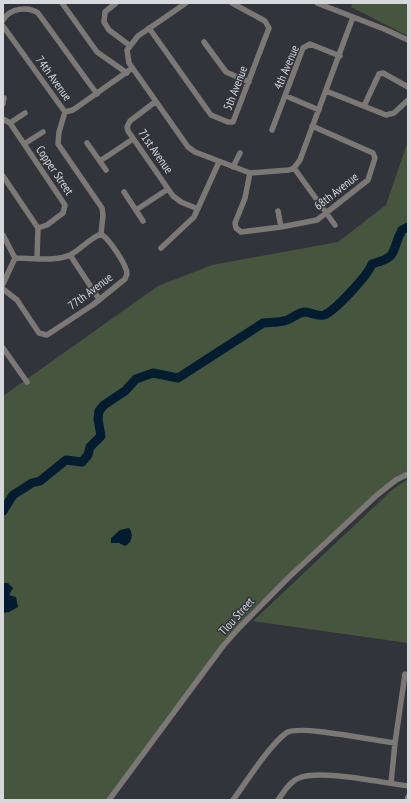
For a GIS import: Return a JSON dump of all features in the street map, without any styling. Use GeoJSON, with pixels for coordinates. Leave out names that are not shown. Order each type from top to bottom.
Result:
{"type":"FeatureCollection","features":[{"type":"Feature","properties":{"kind":"street"},"geometry":{"type":"LineString","coordinates":[[62,3],[97,52],[129,71],[155,102],[188,147],[195,152],[250,173],[294,168],[300,160],[340,56],[353,17]]}},
{"type":"Feature","properties":{"kind":"street"},"geometry":{"type":"LineString","coordinates":[[129,71],[127,54],[130,45],[149,28],[186,3]]}},
{"type":"Feature","properties":{"kind":"street","name":"5th Avenue"},"geometry":{"type":"LineString","coordinates":[[149,28],[206,109],[215,118],[233,122],[269,28],[265,21],[232,3]]}},
{"type":"Feature","properties":{"kind":"street"},"geometry":{"type":"LineString","coordinates":[[317,3],[408,40]]}},
{"type":"Feature","properties":{"kind":"street"},"geometry":{"type":"LineString","coordinates":[[114,4],[105,12],[104,22],[109,30],[130,45]]}},
{"type":"Feature","properties":{"kind":"street"},"geometry":{"type":"LineString","coordinates":[[3,20],[8,14],[22,8],[32,9],[38,13],[97,94]]}},
{"type":"Feature","properties":{"kind":"street","name":"74th Avenue"},"geometry":{"type":"LineString","coordinates":[[3,26],[64,112],[74,110],[129,71]]}},
{"type":"Feature","properties":{"kind":"street"},"geometry":{"type":"LineString","coordinates":[[204,42],[226,72],[249,82]]}},
{"type":"Feature","properties":{"kind":"street","name":"4th Avenue"},"geometry":{"type":"LineString","coordinates":[[272,130],[305,46],[310,44],[340,56]]}},
{"type":"Feature","properties":{"kind":"street"},"geometry":{"type":"LineString","coordinates":[[364,106],[379,74],[383,73],[408,87]]}},
{"type":"Feature","properties":{"kind":"street"},"geometry":{"type":"LineString","coordinates":[[326,91],[389,115],[408,100]]}},
{"type":"Feature","properties":{"kind":"street"},"geometry":{"type":"LineString","coordinates":[[286,96],[319,110]]}},
{"type":"Feature","properties":{"kind":"street","name":"71st Avenue"},"geometry":{"type":"LineString","coordinates":[[155,102],[128,124],[128,131],[176,198],[198,209]]}},
{"type":"Feature","properties":{"kind":"street"},"geometry":{"type":"LineString","coordinates":[[15,258],[55,259],[70,255],[101,234],[103,215],[102,208],[58,144],[58,132],[64,112]]}},
{"type":"Feature","properties":{"kind":"street"},"geometry":{"type":"LineString","coordinates":[[10,123],[25,113]]}},
{"type":"Feature","properties":{"kind":"street","name":"Copper Street"},"geometry":{"type":"LineString","coordinates":[[3,118],[10,123],[65,205],[63,213],[47,225],[38,228]]}},
{"type":"Feature","properties":{"kind":"street","name":"68th Avenue"},"geometry":{"type":"LineString","coordinates":[[250,173],[245,198],[235,223],[236,228],[241,232],[312,222],[368,180],[375,158],[369,150],[312,126]]}},
{"type":"Feature","properties":{"kind":"street"},"geometry":{"type":"LineString","coordinates":[[24,144],[43,132]]}},
{"type":"Feature","properties":{"kind":"street"},"geometry":{"type":"LineString","coordinates":[[100,161],[133,139]]}},
{"type":"Feature","properties":{"kind":"street"},"geometry":{"type":"LineString","coordinates":[[87,143],[106,170]]}},
{"type":"Feature","properties":{"kind":"street"},"geometry":{"type":"LineString","coordinates":[[234,167],[240,153]]}},
{"type":"Feature","properties":{"kind":"street"},"geometry":{"type":"LineString","coordinates":[[161,248],[190,222],[198,209],[219,162]]}},
{"type":"Feature","properties":{"kind":"street"},"geometry":{"type":"LineString","coordinates":[[294,168],[335,225]]}},
{"type":"Feature","properties":{"kind":"street"},"geometry":{"type":"LineString","coordinates":[[3,176],[38,228],[37,258]]}},
{"type":"Feature","properties":{"kind":"street"},"geometry":{"type":"LineString","coordinates":[[136,210],[168,188]]}},
{"type":"Feature","properties":{"kind":"street"},"geometry":{"type":"LineString","coordinates":[[124,192],[143,221]]}},
{"type":"Feature","properties":{"kind":"street"},"geometry":{"type":"LineString","coordinates":[[278,211],[281,227]]}},
{"type":"Feature","properties":{"kind":"street","name":"77th Avenue"},"geometry":{"type":"LineString","coordinates":[[3,290],[17,300],[40,333],[43,335],[51,333],[99,299],[125,278],[127,274],[124,265],[107,239],[101,234]]}},
{"type":"Feature","properties":{"kind":"street"},"geometry":{"type":"LineString","coordinates":[[3,235],[15,258]]}},
{"type":"Feature","properties":{"kind":"street"},"geometry":{"type":"LineString","coordinates":[[70,255],[99,299]]}},
{"type":"Feature","properties":{"kind":"street"},"geometry":{"type":"LineString","coordinates":[[3,284],[15,258]]}},
{"type":"Feature","properties":{"kind":"street"},"geometry":{"type":"LineString","coordinates":[[3,348],[27,382]]}},
{"type":"Feature","properties":{"kind":"street","name":"Tlou Street"},"geometry":{"type":"LineString","coordinates":[[109,800],[223,646],[256,609],[378,495],[396,480],[408,474]]}},
{"type":"Feature","properties":{"kind":"street"},"geometry":{"type":"LineString","coordinates":[[391,783],[405,674]]}},
{"type":"Feature","properties":{"kind":"street"},"geometry":{"type":"LineString","coordinates":[[233,800],[271,749],[287,732],[296,730],[323,732],[395,743]]}},
{"type":"Feature","properties":{"kind":"street"},"geometry":{"type":"LineString","coordinates":[[278,800],[285,789],[298,778],[310,776],[368,779],[408,786]]}},
{"type":"Feature","properties":{"kind":"green space"},"geometry":{"type":"Polygon","coordinates":[[[353,3],[408,3],[408,36],[351,7],[353,3]]]}},
{"type":"Feature","properties":{"kind":"green space"},"geometry":{"type":"Polygon","coordinates":[[[408,141],[408,470],[388,484],[252,610],[223,644],[106,800],[3,800],[3,396],[158,286],[212,265],[338,242],[386,205],[408,141]]]}},
{"type":"Feature","properties":{"kind":"green space"},"geometry":{"type":"Polygon","coordinates":[[[408,479],[408,643],[253,621],[392,490],[408,479]]]}},
{"type":"Feature","properties":{"kind":"water"},"geometry":{"type":"Polygon","coordinates":[[[129,528],[132,536],[131,541],[127,545],[125,546],[119,543],[111,543],[111,538],[120,530],[129,528]]]}},
{"type":"Feature","properties":{"kind":"water"},"geometry":{"type":"Polygon","coordinates":[[[3,583],[8,583],[13,588],[9,595],[16,597],[18,607],[9,612],[3,613],[3,583]]]}},
{"type":"Feature","properties":{"kind":"waterway"},"geometry":{"type":"LineString","coordinates":[[3,511],[13,495],[32,483],[40,481],[66,460],[82,462],[88,455],[90,447],[101,436],[98,419],[99,411],[104,405],[125,391],[136,379],[153,373],[178,378],[263,323],[284,321],[304,312],[324,315],[336,307],[351,292],[372,264],[391,255],[402,230],[408,227]]}}]}
